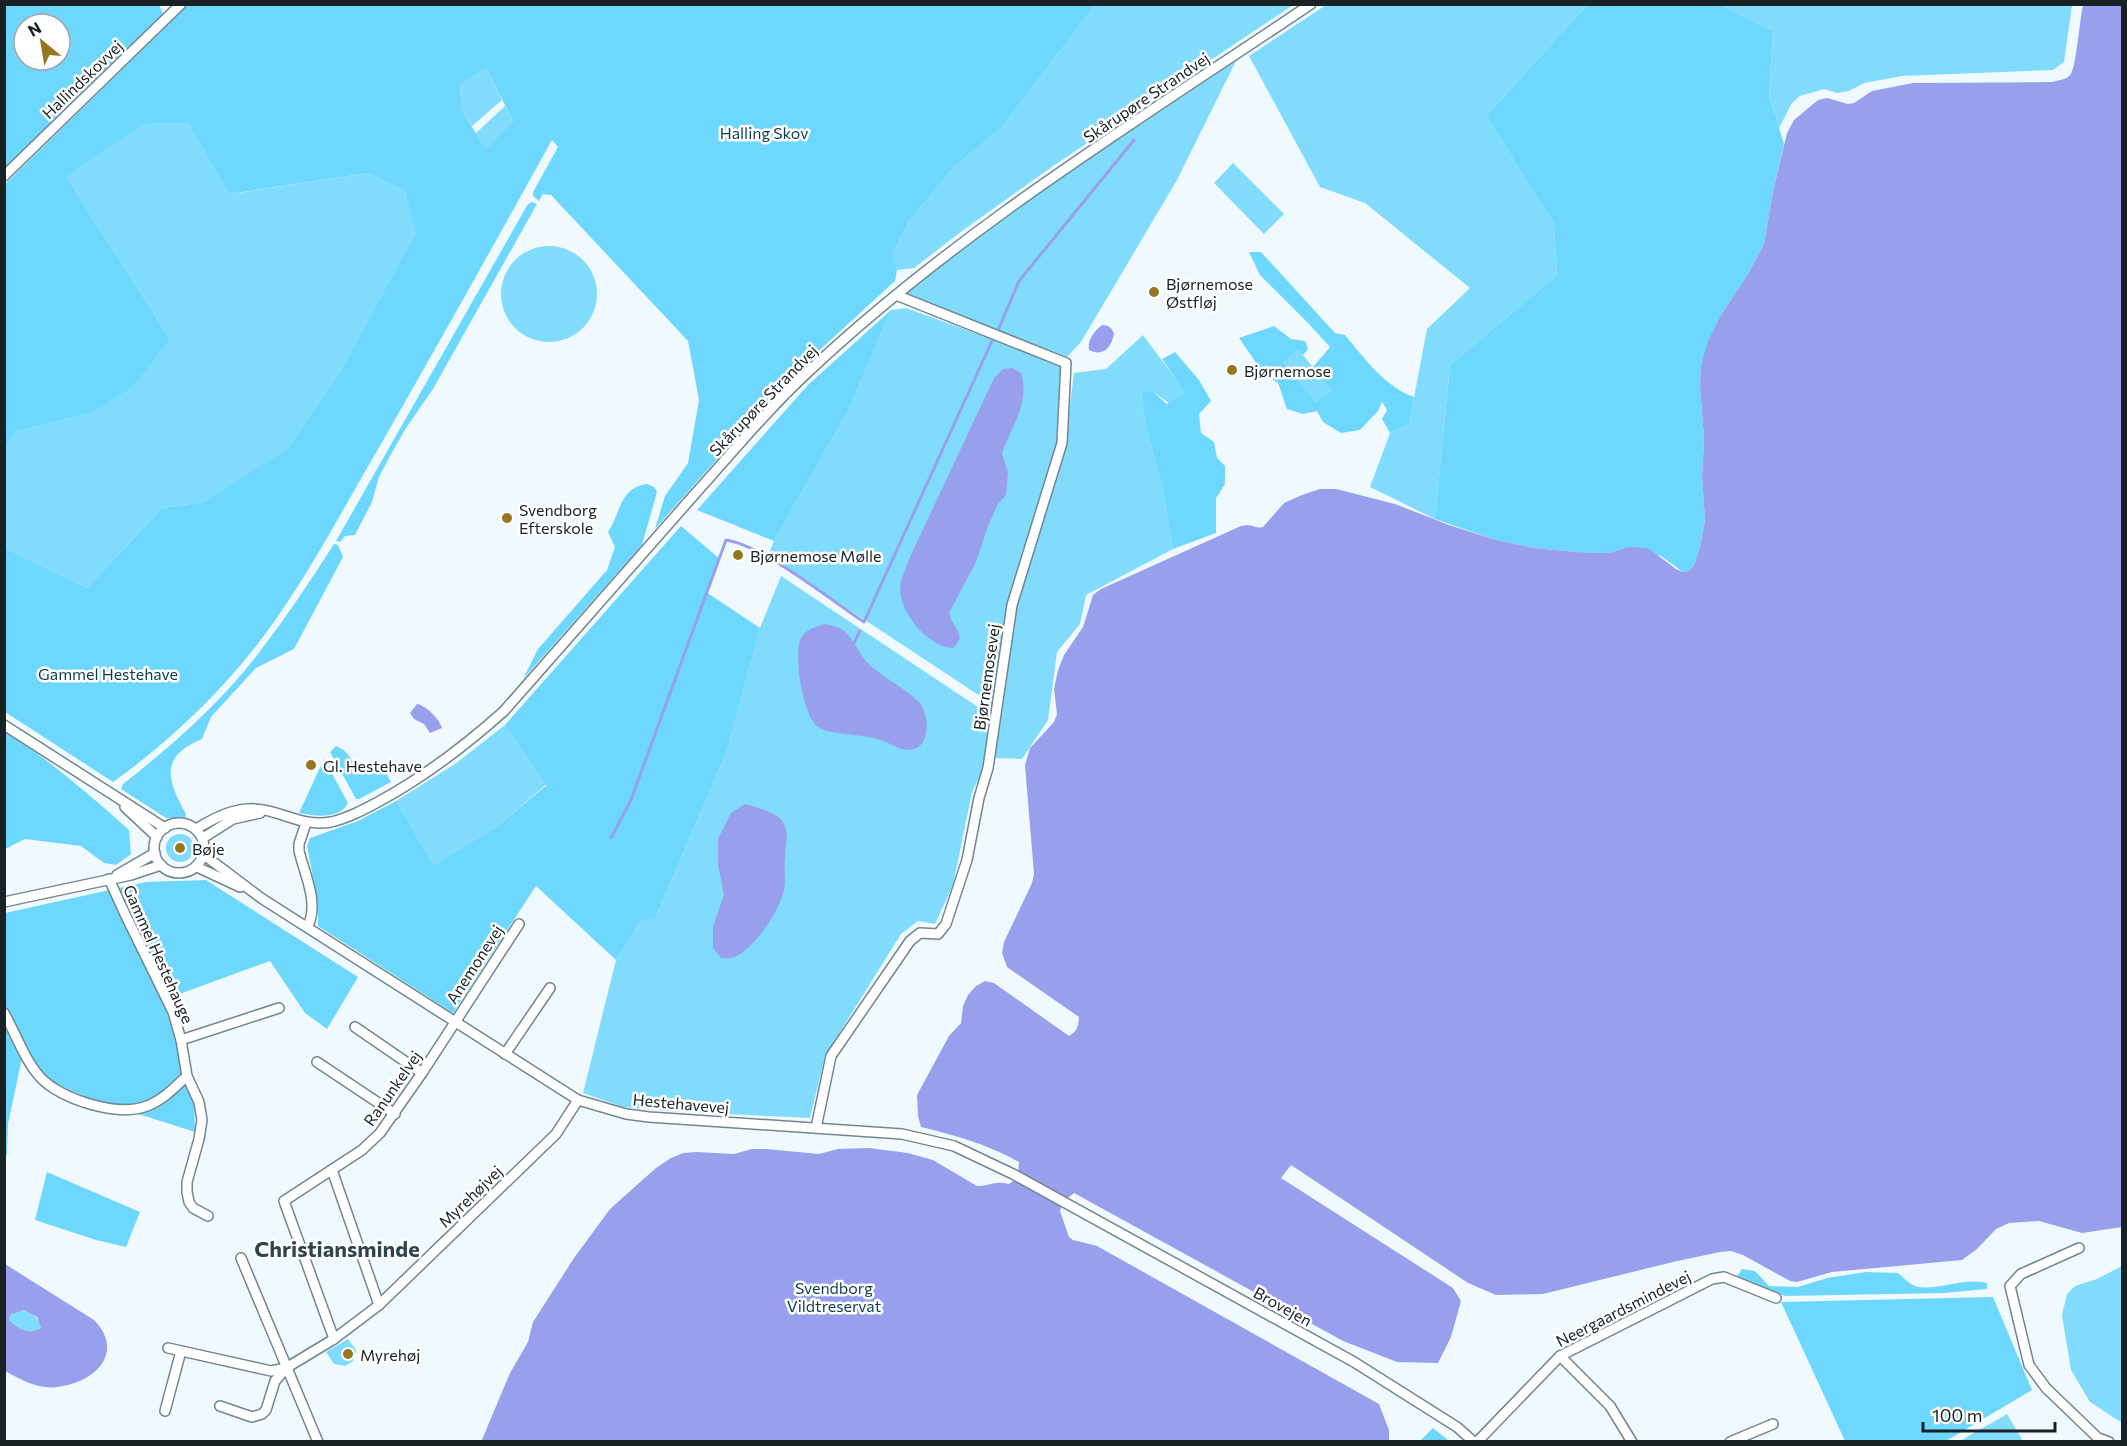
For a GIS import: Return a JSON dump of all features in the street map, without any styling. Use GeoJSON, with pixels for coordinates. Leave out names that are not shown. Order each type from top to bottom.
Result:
{"type":"FeatureCollection","features":[{"type":"Feature","properties":{"kind":"street","name":"Hallindskovvej"},"geometry":{"type":"LineString","coordinates":[[4,176],[181,4]]}},
{"type":"Feature","properties":{"kind":"street","name":"Skårupøre Strandvej"},"geometry":{"type":"LineString","coordinates":[[196,829],[220,815],[249,808],[269,811],[306,823],[331,822],[356,814],[389,796],[458,751],[497,718],[749,433],[807,373],[896,295],[960,244],[1053,178],[1311,4]]}},
{"type":"Feature","properties":{"kind":"street","name":"Bjørnemosevej"},"geometry":{"type":"LineString","coordinates":[[816,1128],[831,1056],[910,941],[920,933],[939,934],[946,924],[967,860],[979,798],[988,768],[1012,605],[1062,443],[1066,363],[896,295]]}},
{"type":"Feature","properties":{"kind":"street"},"geometry":{"type":"LineString","coordinates":[[4,725],[165,828]]}},
{"type":"Feature","properties":{"kind":"street"},"geometry":{"type":"LineString","coordinates":[[108,791],[157,837]]}},
{"type":"Feature","properties":{"kind":"street"},"geometry":{"type":"LineString","coordinates":[[203,838],[233,819],[269,811]]}},
{"type":"Feature","properties":{"kind":"street"},"geometry":{"type":"LineString","coordinates":[[181,823],[196,829],[203,838],[205,847],[204,855],[197,867],[182,873],[167,870],[155,854],[157,837],[165,828],[181,823]]}},
{"type":"Feature","properties":{"kind":"street"},"geometry":{"type":"LineString","coordinates":[[306,823],[299,851],[313,903],[313,916],[308,926]]}},
{"type":"Feature","properties":{"kind":"street"},"geometry":{"type":"LineString","coordinates":[[110,879],[155,854]]}},
{"type":"Feature","properties":{"kind":"street","name":"Hestehavevej"},"geometry":{"type":"LineString","coordinates":[[204,855],[261,898]]}},
{"type":"Feature","properties":{"kind":"street"},"geometry":{"type":"LineString","coordinates":[[4,902],[131,875],[161,865]]}},
{"type":"Feature","properties":{"kind":"street","name":"Hestehavevej"},"geometry":{"type":"LineString","coordinates":[[197,867],[261,898],[308,926],[578,1101],[626,1114],[649,1117],[902,1134],[928,1139],[954,1146],[1070,1205]]}},
{"type":"Feature","properties":{"kind":"street","name":"Gammel Hestehauge"},"geometry":{"type":"LineString","coordinates":[[110,879],[124,914],[173,1012],[181,1040],[187,1076],[199,1102],[201,1120],[199,1139],[187,1182],[187,1192],[193,1208],[208,1216]]}},
{"type":"Feature","properties":{"kind":"street","name":"Anemonevej"},"geometry":{"type":"LineString","coordinates":[[454,1022],[519,924]]}},
{"type":"Feature","properties":{"kind":"street"},"geometry":{"type":"LineString","coordinates":[[505,1054],[550,988]]}},
{"type":"Feature","properties":{"kind":"street","name":"Gammel Hestehauge"},"geometry":{"type":"LineString","coordinates":[[181,1040],[279,1008]]}},
{"type":"Feature","properties":{"kind":"street"},"geometry":{"type":"LineString","coordinates":[[4,1013],[32,1066],[42,1079],[58,1092],[69,1097],[115,1109],[133,1109],[159,1100],[187,1076]]}},
{"type":"Feature","properties":{"kind":"street","name":"Ranunkelvej"},"geometry":{"type":"LineString","coordinates":[[334,1339],[284,1201],[362,1150],[380,1134],[454,1022]]}},
{"type":"Feature","properties":{"kind":"street"},"geometry":{"type":"LineString","coordinates":[[355,1027],[422,1073]]}},
{"type":"Feature","properties":{"kind":"street"},"geometry":{"type":"LineString","coordinates":[[316,1062],[395,1114]]}},
{"type":"Feature","properties":{"kind":"street","name":"Myrehøjvej"},"geometry":{"type":"LineString","coordinates":[[220,1406],[252,1417],[262,1414],[266,1410],[275,1381],[286,1368],[334,1339],[379,1305],[555,1134],[578,1101]]}},
{"type":"Feature","properties":{"kind":"street"},"geometry":{"type":"LineString","coordinates":[[332,1170],[379,1305]]}},
{"type":"Feature","properties":{"kind":"street","name":"Brovejen"},"geometry":{"type":"LineString","coordinates":[[1070,1205],[1354,1362],[1457,1426],[1476,1442]]}},
{"type":"Feature","properties":{"kind":"street"},"geometry":{"type":"LineString","coordinates":[[2079,1248],[2021,1274],[2010,1286],[2029,1365],[2046,1389],[2098,1438],[2109,1442]]}},
{"type":"Feature","properties":{"kind":"street"},"geometry":{"type":"LineString","coordinates":[[241,1258],[318,1442]]}},
{"type":"Feature","properties":{"kind":"street","name":"Neergaardsmindevej"},"geometry":{"type":"LineString","coordinates":[[1476,1442],[1560,1356],[1712,1279],[1724,1276],[1776,1298]]}},
{"type":"Feature","properties":{"kind":"street"},"geometry":{"type":"LineString","coordinates":[[168,1348],[270,1371],[286,1368]]}},
{"type":"Feature","properties":{"kind":"street"},"geometry":{"type":"LineString","coordinates":[[165,1411],[181,1351]]}},
{"type":"Feature","properties":{"kind":"street"},"geometry":{"type":"LineString","coordinates":[[1560,1356],[1610,1406],[1632,1442]]}},
{"type":"Feature","properties":{"kind":"street"},"geometry":{"type":"LineString","coordinates":[[1730,1442],[1773,1424]]}},
{"type":"Feature","properties":{"kind":"shaded area"},"geometry":{"type":"Polygon","coordinates":[[[1095,5],[1293,5],[1053,166],[914,268],[897,270],[893,253],[909,221],[954,167],[1002,127],[1095,5]]]}},
{"type":"Feature","properties":{"kind":"shaded area"},"geometry":{"type":"Polygon","coordinates":[[[1326,5],[1587,5],[1486,116],[1554,224],[1557,275],[1450,365],[1435,519],[1370,487],[1390,433],[1409,424],[1427,329],[1470,288],[1365,203],[1320,187],[1249,56],[1326,5]]]}},
{"type":"Feature","properties":{"kind":"shaded area"},"geometry":{"type":"Polygon","coordinates":[[[1721,5],[2072,5],[2064,62],[2053,70],[1902,76],[1864,83],[1849,91],[1837,93],[1824,89],[1800,96],[1792,103],[1779,128],[1769,96],[1773,31],[1721,5]]]}},
{"type":"Feature","properties":{"kind":"shaded area"},"geometry":{"type":"Polygon","coordinates":[[[2083,5],[2122,5],[2122,1227],[2082,1233],[2039,1221],[2009,1223],[1996,1229],[1977,1249],[1962,1260],[1832,1272],[1797,1282],[1790,1281],[1743,1255],[1731,1251],[1673,1262],[1543,1294],[1496,1295],[1468,1283],[1291,1165],[1281,1178],[1453,1288],[1461,1301],[1451,1337],[1438,1363],[1397,1362],[1343,1341],[1074,1193],[1063,1202],[1060,1211],[1069,1237],[1097,1246],[1379,1404],[1389,1430],[1389,1441],[481,1442],[510,1373],[528,1342],[533,1322],[574,1258],[610,1209],[656,1168],[671,1158],[683,1153],[734,1154],[752,1149],[819,1154],[838,1149],[869,1148],[908,1153],[933,1160],[977,1186],[1009,1184],[1018,1177],[1019,1162],[1008,1156],[972,1141],[921,1127],[917,1095],[949,1036],[961,1023],[963,1006],[968,995],[976,986],[985,981],[994,983],[1069,1036],[1077,1028],[1079,1017],[1007,967],[1002,953],[1004,942],[1032,883],[1034,874],[1025,765],[1030,748],[1054,722],[1057,714],[1054,689],[1058,670],[1064,655],[1083,627],[1093,595],[1101,589],[1241,526],[1263,527],[1284,503],[1320,489],[1336,489],[1395,504],[1496,540],[1535,548],[1609,553],[1628,547],[1648,548],[1676,569],[1683,572],[1689,571],[1694,565],[1700,547],[1705,520],[1702,477],[1704,439],[1700,387],[1701,366],[1708,341],[1721,315],[1748,274],[1764,244],[1773,191],[1787,133],[1794,120],[1818,100],[1827,98],[1848,104],[1854,103],[1872,91],[1913,83],[2052,82],[2064,79],[2070,75],[2074,64],[2083,5]]]}},
{"type":"Feature","properties":{"kind":"shaded area"},"geometry":{"type":"Polygon","coordinates":[[[1236,61],[1177,180],[1081,342],[1067,357],[904,293],[1026,202],[1236,61]]]}},
{"type":"Feature","properties":{"kind":"shaded area"},"geometry":{"type":"Polygon","coordinates":[[[486,68],[502,100],[472,126],[462,110],[460,84],[486,68]]]}},
{"type":"Feature","properties":{"kind":"shaded area"},"geometry":{"type":"Polygon","coordinates":[[[505,106],[513,121],[486,151],[476,133],[505,106]]]}},
{"type":"Feature","properties":{"kind":"shaded area"},"geometry":{"type":"Polygon","coordinates":[[[188,123],[231,194],[368,173],[405,191],[417,234],[340,372],[288,450],[203,502],[162,508],[87,588],[5,548],[4,449],[14,432],[90,413],[170,339],[67,178],[74,169],[145,124],[188,123]]]}},
{"type":"Feature","properties":{"kind":"shaded area"},"geometry":{"type":"Polygon","coordinates":[[[1233,163],[1284,214],[1264,234],[1214,183],[1233,163]]]}},
{"type":"Feature","properties":{"kind":"shaded area"},"geometry":{"type":"Polygon","coordinates":[[[549,246],[567,250],[583,260],[593,276],[597,294],[593,312],[583,328],[567,338],[549,342],[531,338],[515,328],[505,312],[501,294],[505,276],[515,260],[531,250],[549,246]]]}},
{"type":"Feature","properties":{"kind":"shaded area"},"geometry":{"type":"Polygon","coordinates":[[[906,308],[1063,365],[1058,442],[1008,603],[992,709],[983,698],[768,556],[774,541],[849,409],[891,310],[906,308]]]}},
{"type":"Feature","properties":{"kind":"shaded area"},"geometry":{"type":"Polygon","coordinates":[[[1102,325],[1108,326],[1114,334],[1111,343],[1102,352],[1089,350],[1092,336],[1102,325]]]}},
{"type":"Feature","properties":{"kind":"shaded area"},"geometry":{"type":"Polygon","coordinates":[[[1143,335],[1186,393],[1169,403],[1153,392],[1141,392],[1146,427],[1162,486],[1173,549],[1086,595],[1080,624],[1057,652],[1048,720],[1022,759],[994,758],[1016,606],[1065,444],[1074,373],[1106,369],[1143,335]]]}},
{"type":"Feature","properties":{"kind":"shaded area"},"geometry":{"type":"Polygon","coordinates":[[[1299,350],[1331,390],[1316,402],[1284,362],[1299,350]]]}},
{"type":"Feature","properties":{"kind":"shaded area"},"geometry":{"type":"Polygon","coordinates":[[[1012,368],[1021,373],[1023,395],[1019,414],[1002,453],[1008,473],[1006,495],[998,504],[976,562],[949,613],[959,639],[953,648],[944,646],[925,635],[910,618],[901,598],[901,581],[910,557],[994,378],[1003,369],[1012,368]]]}},
{"type":"Feature","properties":{"kind":"shaded area"},"geometry":{"type":"Polygon","coordinates":[[[781,576],[981,709],[991,724],[984,768],[972,792],[953,885],[935,924],[918,921],[901,934],[825,1056],[810,1118],[623,1107],[583,1093],[616,960],[640,921],[657,915],[727,751],[760,628],[781,576]]]}},
{"type":"Feature","properties":{"kind":"shaded area"},"geometry":{"type":"Polygon","coordinates":[[[826,624],[843,630],[871,666],[919,702],[925,713],[927,728],[920,746],[910,750],[901,749],[873,738],[823,730],[813,721],[808,712],[801,686],[798,648],[800,640],[807,631],[826,624]]]}},
{"type":"Feature","properties":{"kind":"shaded area"},"geometry":{"type":"Polygon","coordinates":[[[417,704],[432,713],[442,728],[430,733],[424,724],[414,719],[410,713],[417,704]]]}},
{"type":"Feature","properties":{"kind":"shaded area"},"geometry":{"type":"Polygon","coordinates":[[[505,725],[547,784],[497,826],[434,865],[396,801],[455,764],[505,725]]]}},
{"type":"Feature","properties":{"kind":"shaded area"},"geometry":{"type":"Polygon","coordinates":[[[745,804],[771,813],[780,818],[785,826],[787,839],[784,891],[775,913],[752,944],[735,957],[721,958],[713,948],[713,926],[724,895],[718,865],[718,839],[731,813],[745,804]]]}},
{"type":"Feature","properties":{"kind":"shaded area"},"geometry":{"type":"Polygon","coordinates":[[[180,834],[190,838],[194,848],[190,858],[180,862],[170,858],[166,848],[170,838],[180,834]]]}},
{"type":"Feature","properties":{"kind":"shaded area"},"geometry":{"type":"Polygon","coordinates":[[[5,1264],[94,1320],[103,1332],[107,1344],[106,1355],[93,1373],[71,1384],[44,1387],[5,1371],[5,1264]],[[24,1310],[11,1314],[9,1320],[19,1328],[32,1331],[41,1328],[37,1317],[24,1310]]]}},
{"type":"Feature","properties":{"kind":"shaded area"},"geometry":{"type":"Polygon","coordinates":[[[2122,1266],[2122,1423],[2090,1402],[2071,1370],[2062,1315],[2067,1294],[2075,1286],[2097,1279],[2122,1266]]]}},
{"type":"Feature","properties":{"kind":"shaded area"},"geometry":{"type":"Polygon","coordinates":[[[18,1310],[33,1315],[41,1328],[28,1331],[16,1326],[9,1320],[11,1314],[18,1310]]]}},
{"type":"Feature","properties":{"kind":"shaded area"},"geometry":{"type":"Polygon","coordinates":[[[348,1339],[356,1350],[353,1361],[345,1366],[334,1364],[326,1352],[348,1339]]]}},
{"type":"Feature","properties":{"kind":"shaded area"},"geometry":{"type":"Polygon","coordinates":[[[2007,1414],[2023,1441],[1960,1441],[2007,1414]]]}},
{"type":"Feature","properties":{"kind":"green space"},"geometry":{"type":"Polygon","coordinates":[[[5,5],[159,5],[164,16],[5,169],[5,5]]]}},
{"type":"Feature","properties":{"kind":"green space"},"geometry":{"type":"Polygon","coordinates":[[[188,5],[1095,5],[1002,127],[954,167],[909,221],[893,253],[897,270],[895,281],[789,378],[655,529],[665,496],[688,463],[699,400],[688,341],[551,195],[543,194],[539,201],[533,196],[533,192],[558,147],[552,140],[330,532],[276,619],[241,664],[202,707],[159,747],[113,782],[5,712],[5,548],[87,588],[162,508],[203,502],[288,449],[340,372],[416,234],[405,191],[368,173],[230,194],[188,123],[145,124],[75,169],[67,178],[170,339],[132,387],[90,413],[14,432],[5,449],[5,184],[188,5]],[[486,68],[460,84],[462,110],[486,150],[513,121],[486,68]]]}},
{"type":"Feature","properties":{"kind":"green space"},"geometry":{"type":"Polygon","coordinates":[[[1587,5],[1721,5],[1773,31],[1769,96],[1784,144],[1764,244],[1748,274],[1721,315],[1701,365],[1700,387],[1704,439],[1702,477],[1705,520],[1700,547],[1694,565],[1689,571],[1683,572],[1661,556],[1628,547],[1609,553],[1535,548],[1496,540],[1435,519],[1450,365],[1557,275],[1554,224],[1486,116],[1587,5]]]}},
{"type":"Feature","properties":{"kind":"green space"},"geometry":{"type":"Polygon","coordinates":[[[532,202],[537,204],[433,389],[390,456],[379,477],[372,502],[355,535],[345,536],[340,542],[336,541],[528,204],[532,202]]]}},
{"type":"Feature","properties":{"kind":"green space"},"geometry":{"type":"Polygon","coordinates":[[[1249,252],[1261,252],[1335,333],[1345,335],[1384,379],[1414,397],[1409,424],[1390,433],[1382,419],[1387,410],[1382,402],[1378,411],[1360,430],[1341,433],[1323,422],[1317,411],[1303,414],[1287,409],[1278,383],[1264,374],[1239,338],[1274,326],[1291,339],[1305,341],[1308,349],[1303,355],[1299,350],[1284,362],[1316,402],[1331,390],[1313,367],[1330,347],[1260,275],[1249,252]]]}},
{"type":"Feature","properties":{"kind":"green space"},"geometry":{"type":"Polygon","coordinates":[[[891,310],[849,409],[774,541],[697,510],[808,385],[891,310]]]}},
{"type":"Feature","properties":{"kind":"green space"},"geometry":{"type":"Polygon","coordinates":[[[1175,352],[1199,380],[1211,401],[1199,414],[1201,433],[1214,442],[1217,458],[1225,466],[1225,484],[1216,498],[1216,533],[1173,549],[1162,486],[1146,427],[1141,392],[1153,392],[1167,404],[1185,393],[1162,359],[1175,352]]]}},
{"type":"Feature","properties":{"kind":"green space"},"geometry":{"type":"Polygon","coordinates":[[[647,484],[654,487],[657,492],[642,545],[523,679],[538,649],[607,570],[615,547],[608,532],[626,496],[638,486],[647,484]]]}},
{"type":"Feature","properties":{"kind":"green space"},"geometry":{"type":"Polygon","coordinates":[[[681,526],[720,559],[706,592],[760,628],[727,751],[656,917],[640,921],[616,960],[536,886],[453,1013],[318,926],[318,903],[307,846],[310,838],[358,821],[396,801],[434,865],[497,826],[547,785],[505,725],[681,526]]]}},
{"type":"Feature","properties":{"kind":"green space"},"geometry":{"type":"Polygon","coordinates":[[[334,544],[338,545],[343,557],[294,649],[256,668],[211,717],[202,739],[188,746],[178,754],[173,762],[172,781],[186,814],[185,818],[166,818],[121,789],[123,784],[179,738],[214,705],[246,669],[280,624],[334,544]]]}},
{"type":"Feature","properties":{"kind":"green space"},"geometry":{"type":"Polygon","coordinates":[[[5,731],[68,778],[129,830],[131,854],[116,865],[104,863],[81,846],[25,839],[5,849],[5,731]]]}},
{"type":"Feature","properties":{"kind":"green space"},"geometry":{"type":"Polygon","coordinates":[[[336,746],[348,754],[357,767],[371,769],[383,767],[391,782],[356,799],[330,752],[336,746]]]}},
{"type":"Feature","properties":{"kind":"green space"},"geometry":{"type":"Polygon","coordinates":[[[324,759],[348,803],[339,812],[326,816],[299,813],[324,759]]]}},
{"type":"Feature","properties":{"kind":"green space"},"geometry":{"type":"Polygon","coordinates":[[[206,880],[358,977],[327,1029],[305,1013],[270,961],[163,1000],[194,1100],[195,1132],[88,1098],[55,1083],[22,1058],[8,1124],[7,1154],[5,1156],[5,913],[146,882],[206,880]]]}},
{"type":"Feature","properties":{"kind":"green space"},"geometry":{"type":"Polygon","coordinates":[[[47,1172],[140,1212],[126,1247],[96,1240],[35,1220],[47,1172]]]}},
{"type":"Feature","properties":{"kind":"green space"},"geometry":{"type":"Polygon","coordinates":[[[1742,1269],[1755,1271],[1769,1286],[1798,1287],[1827,1278],[1866,1272],[1898,1273],[1918,1287],[1978,1282],[1987,1283],[1987,1289],[1944,1293],[1786,1296],[1736,1278],[1742,1269]]]}},
{"type":"Feature","properties":{"kind":"green space"},"geometry":{"type":"Polygon","coordinates":[[[1993,1297],[2032,1390],[1946,1441],[1845,1441],[1781,1302],[1993,1297]]]}},
{"type":"Feature","properties":{"kind":"green space"},"geometry":{"type":"Polygon","coordinates":[[[1433,1428],[1449,1441],[1420,1441],[1433,1428]]]}},
{"type":"Feature","properties":{"kind":"waterway"},"geometry":{"type":"LineString","coordinates":[[999,328],[1019,281],[1134,140]]}},
{"type":"Feature","properties":{"kind":"waterway"},"geometry":{"type":"LineString","coordinates":[[611,838],[631,800],[726,540],[741,544],[777,562],[864,622],[992,341]]}},
{"type":"Feature","properties":{"kind":"waterway"},"geometry":{"type":"LineString","coordinates":[[854,643],[860,631]]}},
{"type":"Feature","properties":{"kind":"place","name":"Bjørnemose Østfløj"},"geometry":{"type":"Point","coordinates":[1154,292]}},
{"type":"Feature","properties":{"kind":"place","name":"Bjørnemose"},"geometry":{"type":"Point","coordinates":[1232,370]}},
{"type":"Feature","properties":{"kind":"place","name":"Svendborg Efterskole"},"geometry":{"type":"Point","coordinates":[507,518]}},
{"type":"Feature","properties":{"kind":"place","name":"Bjørnemose Mølle"},"geometry":{"type":"Point","coordinates":[738,555]}},
{"type":"Feature","properties":{"kind":"place","name":"Gl. Hestehave"},"geometry":{"type":"Point","coordinates":[311,765]}},
{"type":"Feature","properties":{"kind":"place","name":"Bøje"},"geometry":{"type":"Point","coordinates":[180,848]}},
{"type":"Feature","properties":{"kind":"place","name":"Myrehøj"},"geometry":{"type":"Point","coordinates":[348,1354]}},
{"type":"Feature","properties":{"kind":"district","name":"Christiansminde"},"geometry":{"type":"Point","coordinates":[337,1248]}},
{"type":"Feature","properties":{"kind":"park label","name":"Halling Skov"},"geometry":{"type":"Point","coordinates":[764,132]}},
{"type":"Feature","properties":{"kind":"park label","name":"Gammel Hestehave"},"geometry":{"type":"Point","coordinates":[108,673]}},
{"type":"Feature","properties":{"kind":"park label","name":"Svendborg Vildtreservat"},"geometry":{"type":"Point","coordinates":[834,1296]}}]}
